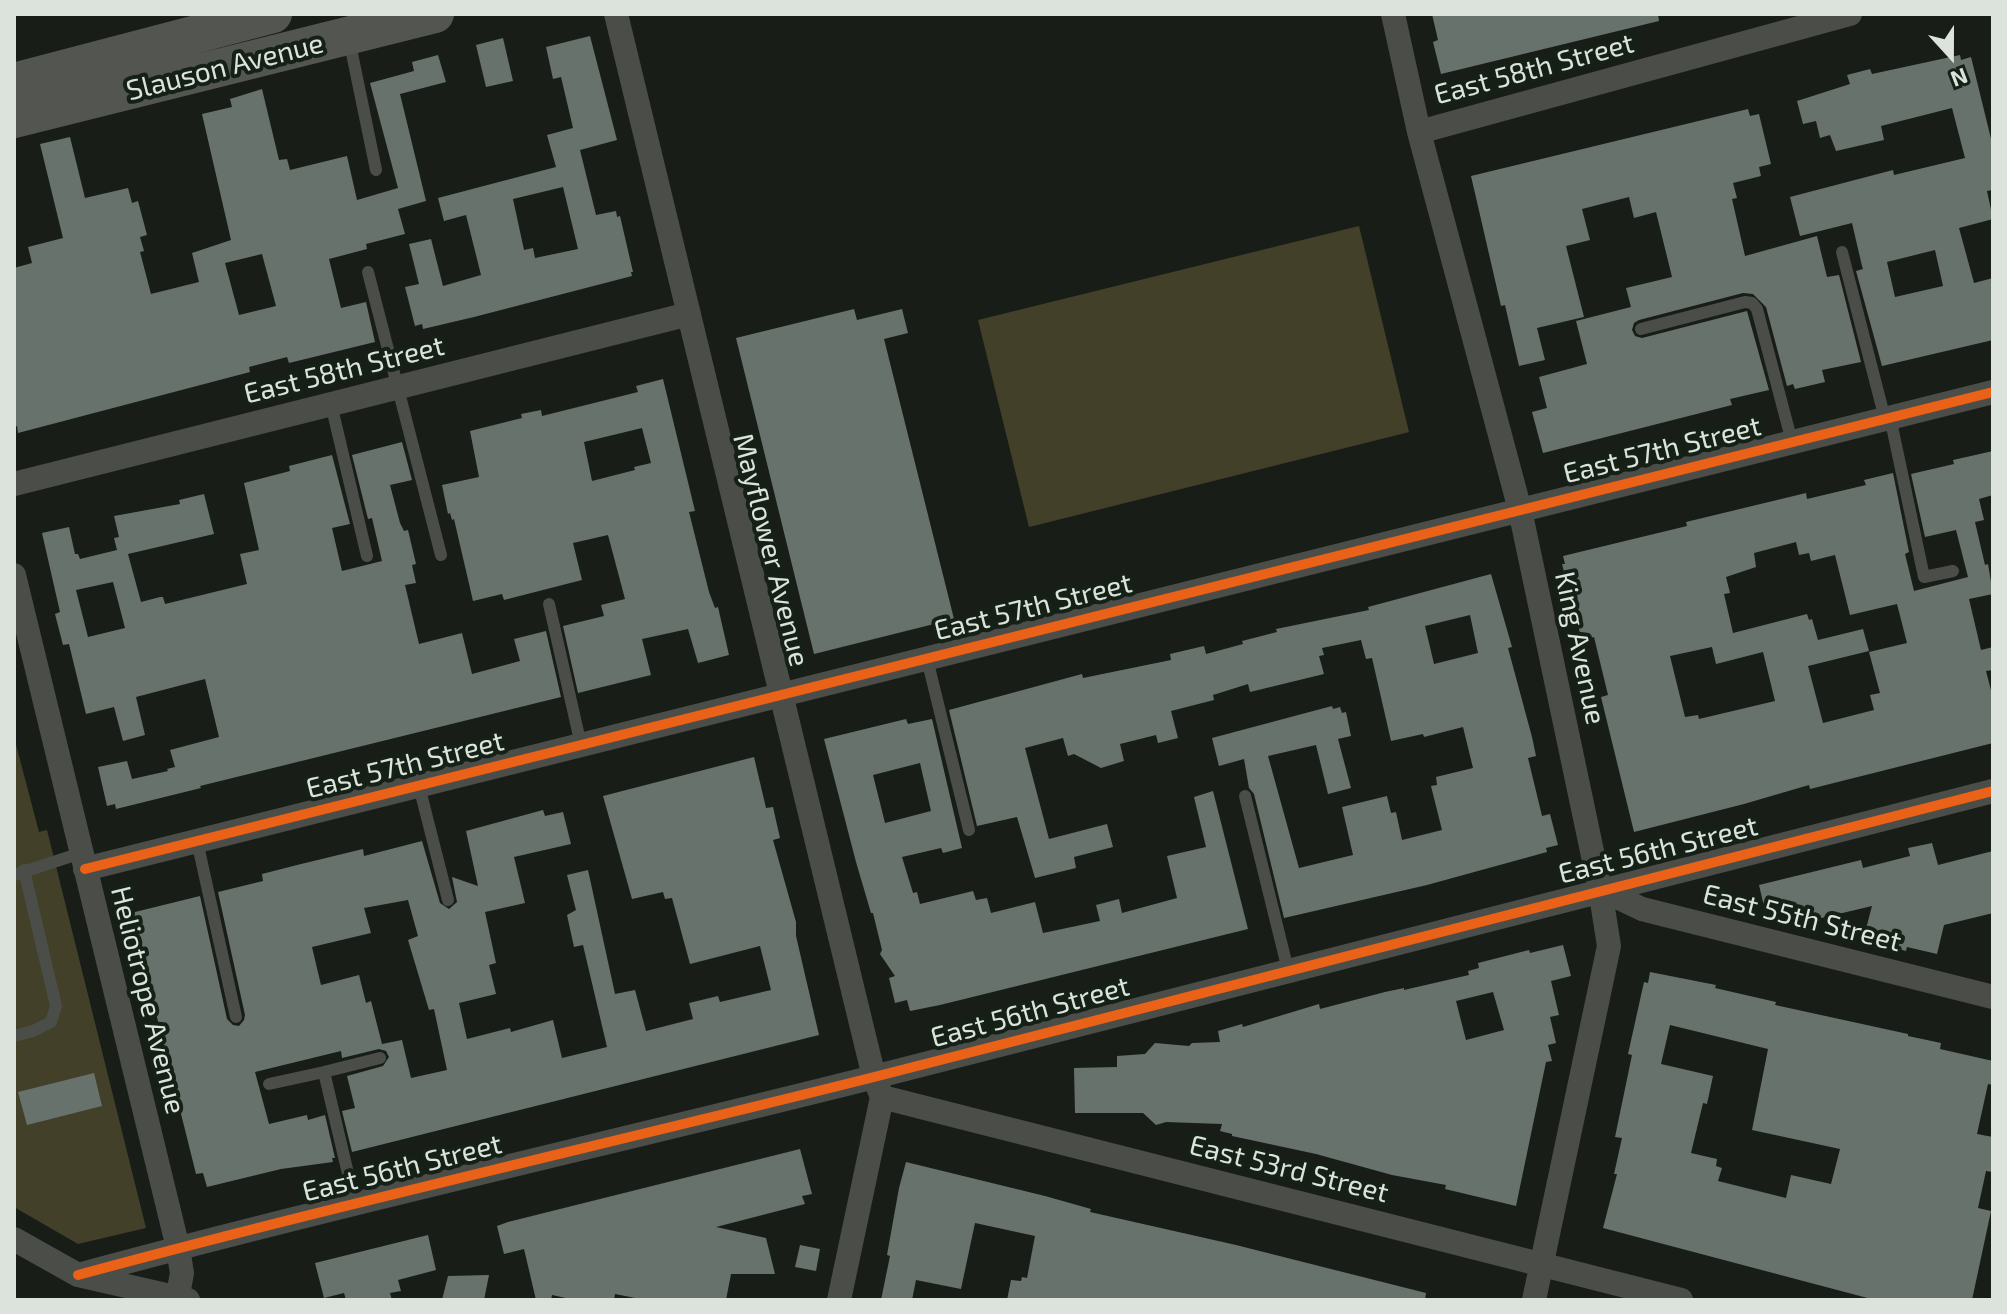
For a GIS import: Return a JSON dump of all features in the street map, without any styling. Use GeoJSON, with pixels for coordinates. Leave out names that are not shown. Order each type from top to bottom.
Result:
{"type":"FeatureCollection","features":[{"type":"Feature","properties":{"kind":"main road","name":"Slauson Avenue"},"geometry":{"type":"LineString","coordinates":[[14,82],[273,14]]}},
{"type":"Feature","properties":{"kind":"main road","name":"Slauson Avenue"},"geometry":{"type":"LineString","coordinates":[[14,119],[435,14]]}},
{"type":"Feature","properties":{"kind":"street","name":"Mayflower Avenue"},"geometry":{"type":"LineString","coordinates":[[616,14],[878,1087],[839,1300]]}},
{"type":"Feature","properties":{"kind":"street","name":"King Avenue"},"geometry":{"type":"LineString","coordinates":[[1393,14],[1419,132],[1520,510],[1600,889],[1609,946],[1534,1300]]}},
{"type":"Feature","properties":{"kind":"street","name":"East 58th Street"},"geometry":{"type":"LineString","coordinates":[[1419,132],[1850,14]]}},
{"type":"Feature","properties":{"kind":"street","name":"East 58th Street"},"geometry":{"type":"LineString","coordinates":[[14,484],[689,314]]}},
{"type":"Feature","properties":{"kind":"street","name":"East 57th Street"},"geometry":{"type":"LineString","coordinates":[[83,861],[197,841],[1993,392]]}},
{"type":"Feature","properties":{"kind":"street","name":"Heliotrope Avenue"},"geometry":{"type":"LineString","coordinates":[[14,575],[178,1248],[182,1273],[181,1299]]}},
{"type":"Feature","properties":{"kind":"street","name":"East 56th Street"},"geometry":{"type":"LineString","coordinates":[[78,1275],[355,1203],[878,1087],[1288,970],[1993,791]]}},
{"type":"Feature","properties":{"kind":"street","name":"East 55th Street"},"geometry":{"type":"LineString","coordinates":[[1600,889],[1642,909],[1993,997]]}},
{"type":"Feature","properties":{"kind":"street","name":"East 53rd Street"},"geometry":{"type":"LineString","coordinates":[[878,1087],[1681,1300]]}},
{"type":"Feature","properties":{"kind":"street"},"geometry":{"type":"LineString","coordinates":[[14,1239],[78,1275],[181,1299]]}},
{"type":"Feature","properties":{"kind":"lane"},"geometry":{"type":"LineString","coordinates":[[348,36],[376,170]]}},
{"type":"Feature","properties":{"kind":"lane"},"geometry":{"type":"LineString","coordinates":[[1842,252],[1888,418],[1924,577],[1953,571]]}},
{"type":"Feature","properties":{"kind":"lane"},"geometry":{"type":"LineString","coordinates":[[368,272],[441,555]]}},
{"type":"Feature","properties":{"kind":"lane"},"geometry":{"type":"LineString","coordinates":[[1641,329],[1745,302],[1752,303],[1757,309],[1792,442]]}},
{"type":"Feature","properties":{"kind":"lane"},"geometry":{"type":"LineString","coordinates":[[331,404],[367,556]]}},
{"type":"Feature","properties":{"kind":"lane"},"geometry":{"type":"LineString","coordinates":[[549,604],[581,745]]}},
{"type":"Feature","properties":{"kind":"lane"},"geometry":{"type":"LineString","coordinates":[[927,659],[969,830]]}},
{"type":"Feature","properties":{"kind":"lane"},"geometry":{"type":"LineString","coordinates":[[419,786],[448,900]]}},
{"type":"Feature","properties":{"kind":"lane"},"geometry":{"type":"LineString","coordinates":[[1245,796],[1288,970]]}},
{"type":"Feature","properties":{"kind":"lane"},"geometry":{"type":"LineString","coordinates":[[197,841],[236,1017]]}},
{"type":"Feature","properties":{"kind":"lane"},"geometry":{"type":"LineString","coordinates":[[14,1036],[51,1022],[56,1006],[19,872],[83,861]]}},
{"type":"Feature","properties":{"kind":"lane"},"geometry":{"type":"LineString","coordinates":[[269,1084],[380,1058]]}},
{"type":"Feature","properties":{"kind":"lane"},"geometry":{"type":"LineString","coordinates":[[324,1072],[355,1203]]}},
{"type":"Feature","properties":{"kind":"shaded area"},"geometry":{"type":"Polygon","coordinates":[[[1359,226],[1409,432],[1029,527],[978,320],[1359,226]]]}},
{"type":"Feature","properties":{"kind":"shaded area"},"geometry":{"type":"Polygon","coordinates":[[[14,737],[39,832],[47,830],[146,1228],[78,1244],[14,1207],[14,737]]]}},
{"type":"Feature","properties":{"kind":"building"},"geometry":{"type":"Polygon","coordinates":[[[1432,14],[1658,14],[1659,21],[1441,74],[1433,42],[1438,40],[1432,14]]]}},
{"type":"Feature","properties":{"kind":"building"},"geometry":{"type":"Polygon","coordinates":[[[590,36],[617,140],[580,150],[596,215],[616,211],[617,217],[620,216],[632,276],[423,329],[422,324],[415,326],[405,287],[419,284],[409,244],[431,239],[443,286],[481,275],[466,215],[444,221],[438,198],[556,167],[547,135],[573,128],[561,77],[553,79],[546,47],[590,36]],[[563,187],[513,199],[524,250],[533,248],[535,258],[578,249],[563,187]]]}},
{"type":"Feature","properties":{"kind":"building"},"geometry":{"type":"Polygon","coordinates":[[[503,38],[513,81],[486,87],[476,45],[503,38]]]}},
{"type":"Feature","properties":{"kind":"building"},"geometry":{"type":"Polygon","coordinates":[[[438,55],[446,82],[400,94],[426,201],[398,209],[405,234],[366,244],[367,249],[329,259],[341,308],[366,302],[375,342],[289,363],[287,357],[249,367],[250,372],[18,433],[17,426],[14,427],[14,268],[32,263],[28,247],[63,238],[40,144],[70,137],[85,198],[128,188],[132,203],[138,201],[147,235],[140,237],[144,251],[140,252],[151,294],[199,282],[192,253],[231,240],[202,114],[232,107],[230,99],[262,89],[279,160],[287,159],[290,170],[347,156],[357,200],[398,188],[370,83],[414,71],[412,62],[438,55]],[[262,254],[225,263],[239,315],[276,306],[262,254]]]}},
{"type":"Feature","properties":{"kind":"building"},"geometry":{"type":"Polygon","coordinates":[[[1960,55],[1961,60],[1971,57],[1993,147],[1993,190],[1987,191],[1993,219],[1959,228],[1974,283],[1993,278],[1993,340],[1882,366],[1856,271],[1863,269],[1852,223],[1800,236],[1790,197],[1893,170],[1894,175],[1965,158],[1952,108],[1881,126],[1884,140],[1836,151],[1830,135],[1820,138],[1816,121],[1803,124],[1797,101],[1850,84],[1847,75],[1870,69],[1872,74],[1960,55]],[[1935,250],[1887,262],[1895,297],[1943,286],[1935,250]]]}},
{"type":"Feature","properties":{"kind":"building"},"geometry":{"type":"Polygon","coordinates":[[[1748,109],[1750,116],[1759,114],[1771,164],[1759,167],[1761,176],[1733,183],[1737,198],[1732,199],[1745,256],[1817,236],[1827,277],[1839,275],[1861,362],[1822,370],[1825,382],[1795,389],[1793,384],[1787,386],[1766,307],[1753,294],[1743,293],[1639,320],[1632,330],[1635,336],[1642,338],[1747,311],[1769,390],[1730,399],[1732,405],[1543,453],[1532,412],[1547,408],[1539,377],[1587,364],[1576,321],[1631,307],[1626,288],[1672,277],[1656,212],[1634,218],[1629,197],[1582,209],[1590,240],[1566,246],[1584,317],[1537,328],[1545,360],[1519,366],[1505,305],[1501,306],[1471,176],[1748,109]]]}},
{"type":"Feature","properties":{"kind":"building"},"geometry":{"type":"Polygon","coordinates":[[[854,309],[857,320],[902,309],[908,333],[884,339],[954,619],[814,654],[736,338],[854,309]]]}},
{"type":"Feature","properties":{"kind":"building"},"geometry":{"type":"Polygon","coordinates":[[[663,379],[695,511],[689,512],[729,655],[698,663],[688,629],[642,639],[651,675],[578,693],[563,626],[604,616],[601,605],[625,599],[608,535],[573,543],[582,580],[504,600],[502,594],[473,601],[454,519],[448,514],[442,485],[479,477],[470,431],[522,418],[521,414],[541,410],[542,416],[638,392],[636,386],[663,379]],[[642,428],[584,442],[592,481],[651,463],[642,428]]]}},
{"type":"Feature","properties":{"kind":"building"},"geometry":{"type":"Polygon","coordinates":[[[402,442],[412,480],[390,485],[400,523],[404,531],[408,530],[416,564],[412,565],[416,583],[405,585],[419,644],[462,633],[472,674],[520,661],[514,639],[546,631],[561,697],[116,809],[115,804],[107,806],[98,767],[127,761],[132,779],[168,771],[175,767],[170,750],[219,737],[205,679],[136,697],[145,735],[123,741],[114,707],[86,714],[69,644],[63,645],[55,614],[60,612],[42,533],[69,527],[75,554],[80,559],[117,550],[114,538],[119,537],[114,516],[180,504],[179,500],[204,494],[214,534],[128,554],[141,602],[163,597],[165,604],[247,584],[240,554],[259,550],[244,483],[290,471],[289,466],[332,455],[350,524],[332,528],[342,571],[382,561],[352,455],[402,442]],[[113,582],[76,590],[88,637],[125,628],[113,582]]]}},
{"type":"Feature","properties":{"kind":"building"},"geometry":{"type":"Polygon","coordinates":[[[1993,451],[1993,495],[1979,499],[1984,520],[1975,522],[1985,565],[1988,564],[1993,594],[1969,599],[1981,650],[1993,647],[1993,670],[1986,671],[1993,698],[1993,743],[1810,789],[1809,785],[1634,832],[1601,697],[1608,695],[1594,637],[1583,640],[1580,633],[1562,564],[1565,564],[1563,556],[1806,493],[1807,499],[1866,485],[1864,480],[1893,473],[1914,591],[1968,577],[1956,530],[1925,537],[1911,474],[1954,464],[1953,460],[1993,451]],[[1796,542],[1754,553],[1756,567],[1726,577],[1730,593],[1724,594],[1733,633],[1807,614],[1809,620],[1812,619],[1818,640],[1863,629],[1869,651],[1808,666],[1823,723],[1874,710],[1870,695],[1880,693],[1869,652],[1907,643],[1897,604],[1850,615],[1835,555],[1811,561],[1809,553],[1799,555],[1796,542]],[[1712,647],[1670,656],[1685,717],[1698,715],[1699,719],[1775,701],[1763,652],[1716,664],[1712,647]]]}},
{"type":"Feature","properties":{"kind":"building"},"geometry":{"type":"Polygon","coordinates":[[[1491,574],[1512,647],[1508,648],[1532,737],[1536,756],[1528,758],[1542,816],[1550,814],[1558,845],[1546,848],[1547,852],[1427,885],[1284,918],[1244,759],[1219,766],[1212,738],[1332,706],[1333,709],[1340,707],[1342,713],[1346,712],[1351,736],[1338,739],[1351,788],[1328,794],[1316,745],[1268,756],[1299,868],[1353,855],[1342,807],[1387,796],[1391,813],[1396,812],[1402,840],[1442,830],[1431,786],[1437,785],[1436,777],[1473,768],[1463,727],[1391,741],[1372,658],[1366,659],[1361,640],[1322,648],[1324,655],[1319,656],[1324,674],[1250,692],[1248,684],[1213,695],[1214,700],[1171,711],[1178,738],[1158,743],[1156,735],[1120,744],[1124,761],[1101,768],[1074,754],[1068,756],[1063,738],[1025,748],[1049,839],[1107,824],[1113,847],[1074,857],[1076,868],[1035,878],[1017,817],[977,826],[949,710],[1082,674],[1083,678],[1171,660],[1170,654],[1204,646],[1206,654],[1277,632],[1276,629],[1369,610],[1368,607],[1491,574]],[[1470,615],[1425,626],[1434,664],[1478,653],[1470,615]]]}},
{"type":"Feature","properties":{"kind":"building"},"geometry":{"type":"Polygon","coordinates":[[[906,719],[908,724],[932,719],[962,848],[943,853],[941,848],[902,857],[913,893],[917,892],[920,904],[973,891],[976,900],[987,898],[991,913],[1035,902],[1043,933],[1100,921],[1096,905],[1119,899],[1122,913],[1177,898],[1167,856],[1206,847],[1194,797],[1213,791],[1248,929],[910,1011],[907,1000],[895,1003],[889,978],[895,976],[880,954],[882,950],[873,913],[856,862],[824,739],[906,719]],[[920,763],[873,775],[885,823],[931,811],[920,763]]]}},
{"type":"Feature","properties":{"kind":"building"},"geometry":{"type":"Polygon","coordinates":[[[754,757],[766,808],[773,807],[780,838],[773,840],[796,922],[796,936],[819,1035],[352,1152],[342,1111],[355,1108],[347,1076],[383,1066],[389,1057],[386,1051],[379,1049],[342,1058],[341,1051],[255,1072],[269,1124],[307,1115],[308,1120],[325,1115],[335,1158],[332,1158],[333,1162],[281,1169],[207,1187],[203,1173],[196,1174],[131,913],[200,896],[227,1019],[239,1026],[245,1015],[218,892],[263,881],[262,874],[297,865],[363,849],[364,856],[422,841],[440,903],[449,909],[457,902],[452,877],[478,886],[466,831],[543,810],[545,816],[563,812],[571,844],[514,857],[525,903],[485,912],[496,963],[489,965],[496,994],[459,1003],[467,1039],[510,1028],[511,1032],[553,1020],[562,1058],[607,1047],[583,945],[574,947],[567,915],[576,910],[567,875],[588,870],[615,994],[635,990],[646,1031],[693,1019],[689,1003],[718,996],[720,1002],[771,990],[760,946],[690,964],[672,898],[665,899],[663,892],[632,899],[603,796],[754,757]],[[408,900],[364,908],[371,933],[312,947],[321,985],[359,975],[366,1003],[371,1001],[382,1044],[402,1040],[411,1078],[447,1070],[434,1009],[429,1010],[408,940],[418,936],[408,900]]]}},
{"type":"Feature","properties":{"kind":"building"},"geometry":{"type":"Polygon","coordinates":[[[1932,843],[1938,865],[1993,851],[1993,913],[1944,925],[1937,954],[1907,947],[1906,951],[1863,940],[1872,906],[1813,920],[1810,907],[1766,915],[1759,885],[1861,860],[1863,868],[1910,856],[1908,848],[1932,843]]]}},
{"type":"Feature","properties":{"kind":"building"},"geometry":{"type":"Polygon","coordinates":[[[1563,945],[1571,976],[1551,981],[1559,1015],[1550,1017],[1556,1043],[1548,1045],[1552,1061],[1546,1062],[1516,1206],[1445,1189],[1446,1185],[1232,1136],[1220,1131],[1222,1124],[1166,1122],[1156,1125],[1143,1113],[1075,1113],[1074,1068],[1117,1067],[1117,1056],[1145,1054],[1155,1043],[1189,1046],[1192,1043],[1220,1042],[1218,1031],[1242,1024],[1243,1027],[1319,1004],[1320,1009],[1469,975],[1468,971],[1479,968],[1478,963],[1529,950],[1530,953],[1563,945]],[[1493,992],[1456,1001],[1466,1040],[1504,1030],[1493,992]]]}},
{"type":"Feature","properties":{"kind":"building"},"geometry":{"type":"Polygon","coordinates":[[[1650,972],[1716,985],[1715,988],[1776,1002],[1775,1005],[1908,1034],[1941,1043],[1940,1049],[1993,1061],[1993,1085],[1988,1084],[1977,1134],[1993,1137],[1993,1172],[1986,1171],[1978,1208],[1991,1211],[1972,1300],[1875,1300],[1603,1228],[1617,1174],[1614,1174],[1622,1138],[1615,1137],[1632,1055],[1628,1054],[1644,982],[1648,983],[1650,972]],[[1670,1025],[1661,1064],[1713,1076],[1691,1153],[1717,1159],[1716,1166],[1722,1168],[1718,1181],[1786,1198],[1791,1175],[1831,1184],[1840,1149],[1752,1130],[1768,1049],[1670,1025]]]}},
{"type":"Feature","properties":{"kind":"building"},"geometry":{"type":"Polygon","coordinates":[[[94,1073],[102,1106],[27,1125],[18,1092],[94,1073]]]}},
{"type":"Feature","properties":{"kind":"building"},"geometry":{"type":"Polygon","coordinates":[[[800,1149],[812,1194],[802,1196],[805,1204],[716,1227],[766,1238],[775,1274],[731,1274],[726,1300],[645,1300],[615,1294],[614,1300],[575,1300],[552,1295],[551,1300],[536,1300],[524,1249],[504,1254],[497,1226],[508,1222],[800,1149]]]}},
{"type":"Feature","properties":{"kind":"building"},"geometry":{"type":"Polygon","coordinates":[[[906,1162],[1045,1196],[1091,1209],[1090,1212],[1426,1293],[1425,1300],[1007,1300],[1011,1280],[1027,1278],[1035,1236],[975,1223],[961,1289],[916,1280],[912,1300],[881,1300],[906,1162]]]}},
{"type":"Feature","properties":{"kind":"building"},"geometry":{"type":"Polygon","coordinates":[[[428,1235],[436,1270],[398,1280],[401,1291],[390,1293],[392,1300],[346,1300],[344,1293],[324,1298],[315,1263],[428,1235]]]}},
{"type":"Feature","properties":{"kind":"building"},"geometry":{"type":"Polygon","coordinates":[[[800,1245],[820,1249],[816,1271],[795,1267],[800,1245]]]}},
{"type":"Feature","properties":{"kind":"building"},"geometry":{"type":"Polygon","coordinates":[[[489,1275],[484,1300],[442,1300],[448,1276],[489,1275]]]}},
{"type":"Feature","properties":{"kind":"cycle path"},"geometry":{"type":"LineString","coordinates":[[85,869],[1993,392]]}},
{"type":"Feature","properties":{"kind":"cycle path"},"geometry":{"type":"LineString","coordinates":[[78,1275],[878,1076],[1993,791]]}}]}
